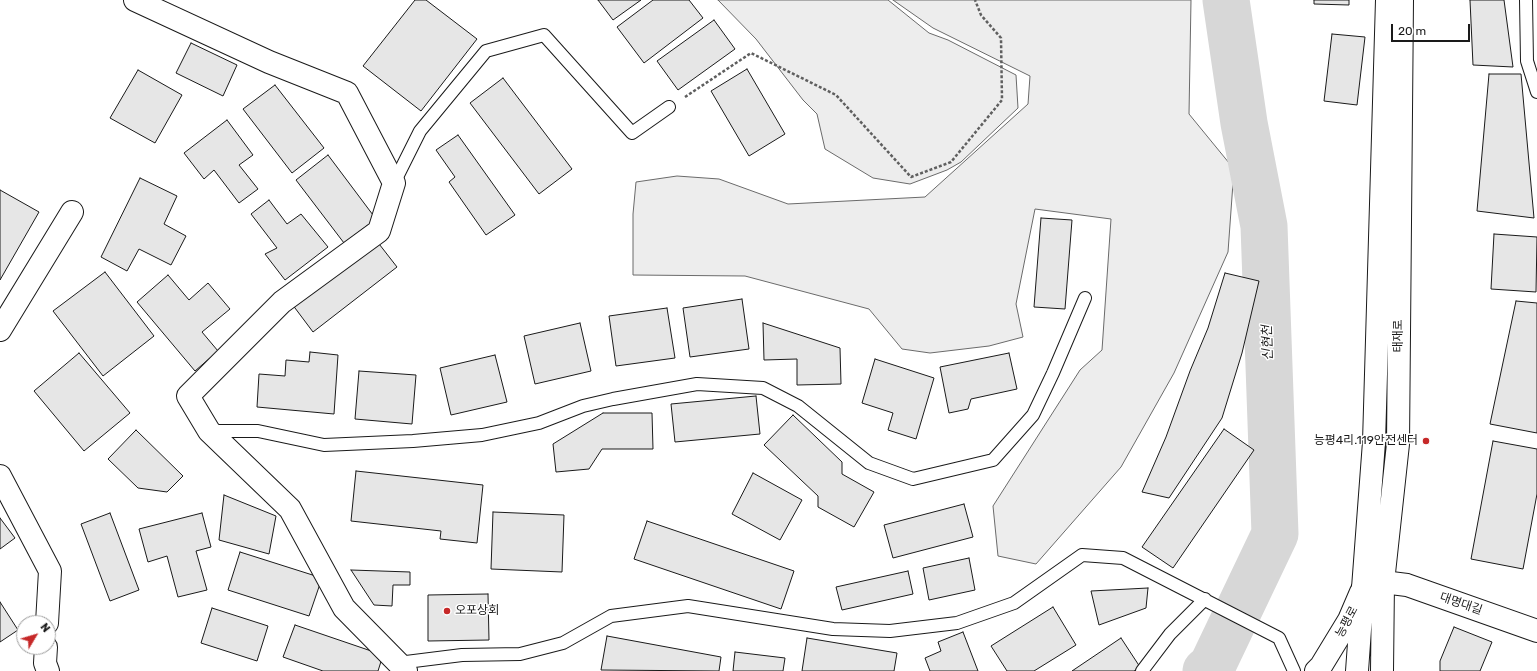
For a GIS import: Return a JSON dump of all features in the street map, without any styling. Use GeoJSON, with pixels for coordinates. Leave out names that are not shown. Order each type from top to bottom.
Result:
{"type":"FeatureCollection","features":[{"type":"Feature","properties":{"kind":"main road","name":"태재로"},"geometry":{"type":"LineString","coordinates":[[1382,671],[1373,585],[1374,442],[1387,0]]}},
{"type":"Feature","properties":{"kind":"main road","name":"태재로"},"geometry":{"type":"LineString","coordinates":[[1357,671],[1398,444],[1402,0]]}},
{"type":"Feature","properties":{"kind":"main road"},"geometry":{"type":"LineString","coordinates":[[148,3],[269,62],[347,93],[394,183],[379,231],[282,302],[188,396],[210,432],[290,509],[344,608],[402,667]]}},
{"type":"Feature","properties":{"kind":"main road"},"geometry":{"type":"LineString","coordinates":[[0,330],[72,212]]}},
{"type":"Feature","properties":{"kind":"main road"},"geometry":{"type":"LineString","coordinates":[[0,476],[50,571],[47,615]]}},
{"type":"Feature","properties":{"kind":"main road","name":"대명대길"},"geometry":{"type":"LineString","coordinates":[[1373,585],[1407,585],[1537,631]]}},
{"type":"Feature","properties":{"kind":"main road","name":"능평로"},"geometry":{"type":"LineString","coordinates":[[1316,671],[1321,666],[1373,585]]}},
{"type":"Feature","properties":{"kind":"lane"},"geometry":{"type":"LineString","coordinates":[[1526,0],[1526,61],[1537,92]]}},
{"type":"Feature","properties":{"kind":"lane"},"geometry":{"type":"LineString","coordinates":[[394,183],[420,131],[486,51],[544,34],[632,133],[669,107]]}},
{"type":"Feature","properties":{"kind":"lane"},"geometry":{"type":"LineString","coordinates":[[210,432],[258,431],[324,445],[413,441],[482,435],[539,423],[583,406],[697,384],[763,388],[798,406],[869,464],[913,479],[993,460],[1034,415],[1085,298]]}},
{"type":"Feature","properties":{"kind":"lane"},"geometry":{"type":"LineString","coordinates":[[402,667],[462,655],[520,654],[563,643],[611,616],[688,606],[833,629],[890,631],[957,623],[1014,603],[1082,554],[1123,558],[1279,638],[1294,671]]}},
{"type":"Feature","properties":{"kind":"lane"},"geometry":{"type":"LineString","coordinates":[[1142,671],[1170,634],[1205,599]]}},
{"type":"Feature","properties":{"kind":"path"},"geometry":{"type":"LineString","coordinates":[[669,107],[751,53],[836,95],[911,177],[951,162],[1002,100],[1001,38],[981,15],[975,0]]}},
{"type":"Feature","properties":{"kind":"shaded area"},"geometry":{"type":"Polygon","coordinates":[[[718,0],[888,0],[929,33],[948,40],[1016,75],[1018,108],[961,162],[947,170],[910,184],[873,178],[825,149],[817,114],[803,100],[756,39],[718,0]]]}},
{"type":"Feature","properties":{"kind":"shaded area"},"geometry":{"type":"Polygon","coordinates":[[[893,0],[1191,0],[1189,114],[1234,169],[1228,252],[1174,373],[1121,467],[1036,564],[998,556],[993,506],[1080,370],[1102,350],[1111,219],[1035,209],[1016,304],[1023,337],[989,346],[930,353],[902,349],[869,309],[745,276],[633,275],[633,214],[636,182],[677,176],[719,179],[788,204],[925,197],[1028,104],[1030,76],[933,28],[893,0]]]}},
{"type":"Feature","properties":{"kind":"building"},"geometry":{"type":"Polygon","coordinates":[[[415,0],[426,0],[477,39],[421,111],[363,66],[415,0]]]}},
{"type":"Feature","properties":{"kind":"building"},"geometry":{"type":"Polygon","coordinates":[[[598,0],[641,0],[613,20],[598,0]]]}},
{"type":"Feature","properties":{"kind":"building"},"geometry":{"type":"Polygon","coordinates":[[[653,0],[689,0],[703,18],[644,63],[617,27],[653,0]]]}},
{"type":"Feature","properties":{"kind":"building"},"geometry":{"type":"Polygon","coordinates":[[[1314,0],[1349,0],[1349,5],[1314,4],[1314,0]]]}},
{"type":"Feature","properties":{"kind":"building"},"geometry":{"type":"Polygon","coordinates":[[[1470,0],[1504,0],[1513,67],[1473,65],[1470,0]]]}},
{"type":"Feature","properties":{"kind":"building"},"geometry":{"type":"Polygon","coordinates":[[[714,20],[735,49],[678,90],[657,61],[714,20]]]}},
{"type":"Feature","properties":{"kind":"building"},"geometry":{"type":"Polygon","coordinates":[[[1332,34],[1365,37],[1357,105],[1324,101],[1332,34]]]}},
{"type":"Feature","properties":{"kind":"building"},"geometry":{"type":"Polygon","coordinates":[[[191,43],[237,65],[223,96],[176,73],[191,43]]]}},
{"type":"Feature","properties":{"kind":"building"},"geometry":{"type":"Polygon","coordinates":[[[747,69],[785,134],[749,156],[711,91],[747,69]]]}},
{"type":"Feature","properties":{"kind":"building"},"geometry":{"type":"Polygon","coordinates":[[[138,70],[182,95],[155,143],[110,118],[138,70]]]}},
{"type":"Feature","properties":{"kind":"building"},"geometry":{"type":"Polygon","coordinates":[[[1489,74],[1521,74],[1534,218],[1477,211],[1489,74]]]}},
{"type":"Feature","properties":{"kind":"building"},"geometry":{"type":"Polygon","coordinates":[[[503,78],[572,169],[539,194],[470,103],[503,78]]]}},
{"type":"Feature","properties":{"kind":"building"},"geometry":{"type":"Polygon","coordinates":[[[275,85],[324,148],[292,173],[243,109],[275,85]]]}},
{"type":"Feature","properties":{"kind":"building"},"geometry":{"type":"Polygon","coordinates":[[[227,120],[253,155],[239,165],[258,189],[239,203],[214,170],[204,179],[184,153],[227,120]]]}},
{"type":"Feature","properties":{"kind":"building"},"geometry":{"type":"Polygon","coordinates":[[[458,135],[515,215],[486,235],[449,182],[455,177],[436,150],[458,135]]]}},
{"type":"Feature","properties":{"kind":"building"},"geometry":{"type":"Polygon","coordinates":[[[328,155],[376,219],[344,243],[296,180],[328,155]]]}},
{"type":"Feature","properties":{"kind":"building"},"geometry":{"type":"Polygon","coordinates":[[[140,178],[177,196],[164,224],[186,236],[171,265],[139,249],[127,271],[101,257],[140,178]]]}},
{"type":"Feature","properties":{"kind":"building"},"geometry":{"type":"Polygon","coordinates":[[[0,190],[39,212],[0,280],[0,190]]]}},
{"type":"Feature","properties":{"kind":"building"},"geometry":{"type":"Polygon","coordinates":[[[269,200],[287,224],[301,214],[328,247],[285,280],[265,254],[277,248],[251,214],[269,200]]]}},
{"type":"Feature","properties":{"kind":"building"},"geometry":{"type":"Polygon","coordinates":[[[1041,218],[1072,220],[1065,309],[1034,307],[1041,218]]]}},
{"type":"Feature","properties":{"kind":"building"},"geometry":{"type":"Polygon","coordinates":[[[1494,234],[1537,237],[1536,292],[1491,289],[1494,234]]]}},
{"type":"Feature","properties":{"kind":"building"},"geometry":{"type":"Polygon","coordinates":[[[376,240],[397,267],[313,332],[292,304],[376,240]]]}},
{"type":"Feature","properties":{"kind":"building"},"geometry":{"type":"Polygon","coordinates":[[[105,272],[154,336],[103,376],[53,311],[105,272]]]}},
{"type":"Feature","properties":{"kind":"building"},"geometry":{"type":"Polygon","coordinates":[[[1225,273],[1259,281],[1242,353],[1222,418],[1169,498],[1142,492],[1166,437],[1190,371],[1208,328],[1225,273]]]}},
{"type":"Feature","properties":{"kind":"building"},"geometry":{"type":"Polygon","coordinates":[[[168,275],[189,300],[208,283],[230,309],[202,332],[218,351],[195,371],[137,302],[168,275]]]}},
{"type":"Feature","properties":{"kind":"building"},"geometry":{"type":"Polygon","coordinates":[[[742,299],[749,349],[690,357],[683,308],[742,299]]]}},
{"type":"Feature","properties":{"kind":"building"},"geometry":{"type":"Polygon","coordinates":[[[1516,301],[1537,303],[1537,433],[1490,424],[1516,301]]]}},
{"type":"Feature","properties":{"kind":"building"},"geometry":{"type":"Polygon","coordinates":[[[667,308],[675,358],[616,366],[609,316],[667,308]]]}},
{"type":"Feature","properties":{"kind":"building"},"geometry":{"type":"Polygon","coordinates":[[[580,323],[591,371],[535,384],[524,336],[580,323]]]}},
{"type":"Feature","properties":{"kind":"building"},"geometry":{"type":"Polygon","coordinates":[[[763,323],[840,348],[841,384],[797,385],[797,359],[764,360],[763,323]]]}},
{"type":"Feature","properties":{"kind":"building"},"geometry":{"type":"Polygon","coordinates":[[[310,352],[338,355],[334,414],[257,407],[259,374],[285,376],[286,360],[309,362],[310,352]]]}},
{"type":"Feature","properties":{"kind":"building"},"geometry":{"type":"Polygon","coordinates":[[[79,353],[130,413],[84,451],[34,391],[79,353]]]}},
{"type":"Feature","properties":{"kind":"building"},"geometry":{"type":"Polygon","coordinates":[[[1009,353],[1017,389],[971,399],[968,409],[949,413],[940,367],[1009,353]]]}},
{"type":"Feature","properties":{"kind":"building"},"geometry":{"type":"Polygon","coordinates":[[[495,355],[507,402],[451,415],[440,368],[495,355]]]}},
{"type":"Feature","properties":{"kind":"building"},"geometry":{"type":"Polygon","coordinates":[[[875,359],[934,378],[916,439],[888,430],[893,413],[862,403],[875,359]]]}},
{"type":"Feature","properties":{"kind":"building"},"geometry":{"type":"Polygon","coordinates":[[[359,371],[416,375],[412,424],[355,419],[359,371]]]}},
{"type":"Feature","properties":{"kind":"building"},"geometry":{"type":"Polygon","coordinates":[[[756,396],[760,434],[675,442],[671,404],[756,396]]]}},
{"type":"Feature","properties":{"kind":"building"},"geometry":{"type":"Polygon","coordinates":[[[603,413],[652,413],[653,449],[602,449],[589,469],[556,472],[553,444],[603,413]]]}},
{"type":"Feature","properties":{"kind":"building"},"geometry":{"type":"Polygon","coordinates":[[[793,415],[842,462],[842,474],[874,492],[854,527],[818,507],[818,496],[764,445],[793,415]]]}},
{"type":"Feature","properties":{"kind":"building"},"geometry":{"type":"Polygon","coordinates":[[[1224,429],[1254,450],[1173,568],[1142,547],[1224,429]]]}},
{"type":"Feature","properties":{"kind":"building"},"geometry":{"type":"Polygon","coordinates":[[[136,430],[183,476],[167,492],[138,488],[108,459],[136,430]]]}},
{"type":"Feature","properties":{"kind":"building"},"geometry":{"type":"Polygon","coordinates":[[[1493,441],[1537,449],[1537,494],[1523,569],[1471,559],[1493,441]]]}},
{"type":"Feature","properties":{"kind":"building"},"geometry":{"type":"Polygon","coordinates":[[[356,471],[483,485],[477,543],[440,539],[441,531],[351,521],[356,471]]]}},
{"type":"Feature","properties":{"kind":"building"},"geometry":{"type":"Polygon","coordinates":[[[753,473],[802,500],[780,540],[732,514],[753,473]]]}},
{"type":"Feature","properties":{"kind":"building"},"geometry":{"type":"Polygon","coordinates":[[[224,495],[276,516],[269,554],[219,540],[224,495]]]}},
{"type":"Feature","properties":{"kind":"building"},"geometry":{"type":"Polygon","coordinates":[[[964,504],[973,537],[893,558],[884,525],[964,504]]]}},
{"type":"Feature","properties":{"kind":"building"},"geometry":{"type":"Polygon","coordinates":[[[493,512],[564,515],[562,572],[491,569],[493,512]]]}},
{"type":"Feature","properties":{"kind":"building"},"geometry":{"type":"Polygon","coordinates":[[[110,513],[139,590],[110,601],[81,524],[110,513]]]}},
{"type":"Feature","properties":{"kind":"building"},"geometry":{"type":"Polygon","coordinates":[[[202,513],[211,547],[196,551],[207,590],[178,597],[167,556],[148,562],[139,529],[202,513]]]}},
{"type":"Feature","properties":{"kind":"building"},"geometry":{"type":"Polygon","coordinates":[[[0,518],[15,538],[0,549],[0,518]]]}},
{"type":"Feature","properties":{"kind":"building"},"geometry":{"type":"Polygon","coordinates":[[[647,521],[794,571],[781,609],[634,559],[647,521]]]}},
{"type":"Feature","properties":{"kind":"building"},"geometry":{"type":"Polygon","coordinates":[[[240,552],[322,578],[309,616],[228,590],[240,552]]]}},
{"type":"Feature","properties":{"kind":"building"},"geometry":{"type":"Polygon","coordinates":[[[969,558],[975,590],[929,600],[923,568],[969,558]]]}},
{"type":"Feature","properties":{"kind":"building"},"geometry":{"type":"Polygon","coordinates":[[[351,570],[410,572],[410,585],[393,585],[392,606],[374,605],[351,570]]]}},
{"type":"Feature","properties":{"kind":"building"},"geometry":{"type":"Polygon","coordinates":[[[908,571],[913,594],[842,610],[836,587],[908,571]]]}},
{"type":"Feature","properties":{"kind":"building"},"geometry":{"type":"Polygon","coordinates":[[[1148,588],[1146,608],[1099,625],[1091,591],[1148,588]]]}},
{"type":"Feature","properties":{"kind":"building"},"geometry":{"type":"Polygon","coordinates":[[[488,594],[489,640],[428,641],[428,595],[488,594]]]}},
{"type":"Feature","properties":{"kind":"building"},"geometry":{"type":"Polygon","coordinates":[[[0,602],[16,627],[16,631],[0,642],[0,602]]]}},
{"type":"Feature","properties":{"kind":"building"},"geometry":{"type":"Polygon","coordinates":[[[1053,607],[1076,645],[1034,671],[1007,671],[991,646],[1053,607]]]}},
{"type":"Feature","properties":{"kind":"building"},"geometry":{"type":"Polygon","coordinates":[[[212,608],[268,626],[257,661],[201,643],[212,608]]]}},
{"type":"Feature","properties":{"kind":"building"},"geometry":{"type":"Polygon","coordinates":[[[295,625],[383,655],[378,671],[323,671],[283,657],[295,625]]]}},
{"type":"Feature","properties":{"kind":"building"},"geometry":{"type":"Polygon","coordinates":[[[1454,627],[1492,642],[1480,671],[1440,671],[1440,661],[1454,627]]]}},
{"type":"Feature","properties":{"kind":"building"},"geometry":{"type":"Polygon","coordinates":[[[963,632],[978,671],[930,671],[925,658],[941,651],[938,642],[963,632]]]}},
{"type":"Feature","properties":{"kind":"building"},"geometry":{"type":"Polygon","coordinates":[[[607,636],[721,657],[719,671],[601,670],[607,636]]]}},
{"type":"Feature","properties":{"kind":"building"},"geometry":{"type":"Polygon","coordinates":[[[807,638],[897,653],[894,671],[802,671],[807,638]]]}},
{"type":"Feature","properties":{"kind":"building"},"geometry":{"type":"Polygon","coordinates":[[[1121,638],[1140,667],[1134,671],[1072,671],[1121,638]]]}},
{"type":"Feature","properties":{"kind":"building"},"geometry":{"type":"Polygon","coordinates":[[[735,652],[785,658],[783,671],[733,671],[735,652]]]}},
{"type":"Feature","properties":{"kind":"waterway","name":"신현천"},"geometry":{"type":"LineString","coordinates":[[1206,671],[1212,666],[1275,534],[1264,226],[1244,123],[1226,0]]}},
{"type":"Feature","properties":{"kind":"place","name":"능평4리.119안전센터"},"geometry":{"type":"Point","coordinates":[1426,441]}},
{"type":"Feature","properties":{"kind":"place","name":"오포상회"},"geometry":{"type":"Point","coordinates":[447,611]}}]}
